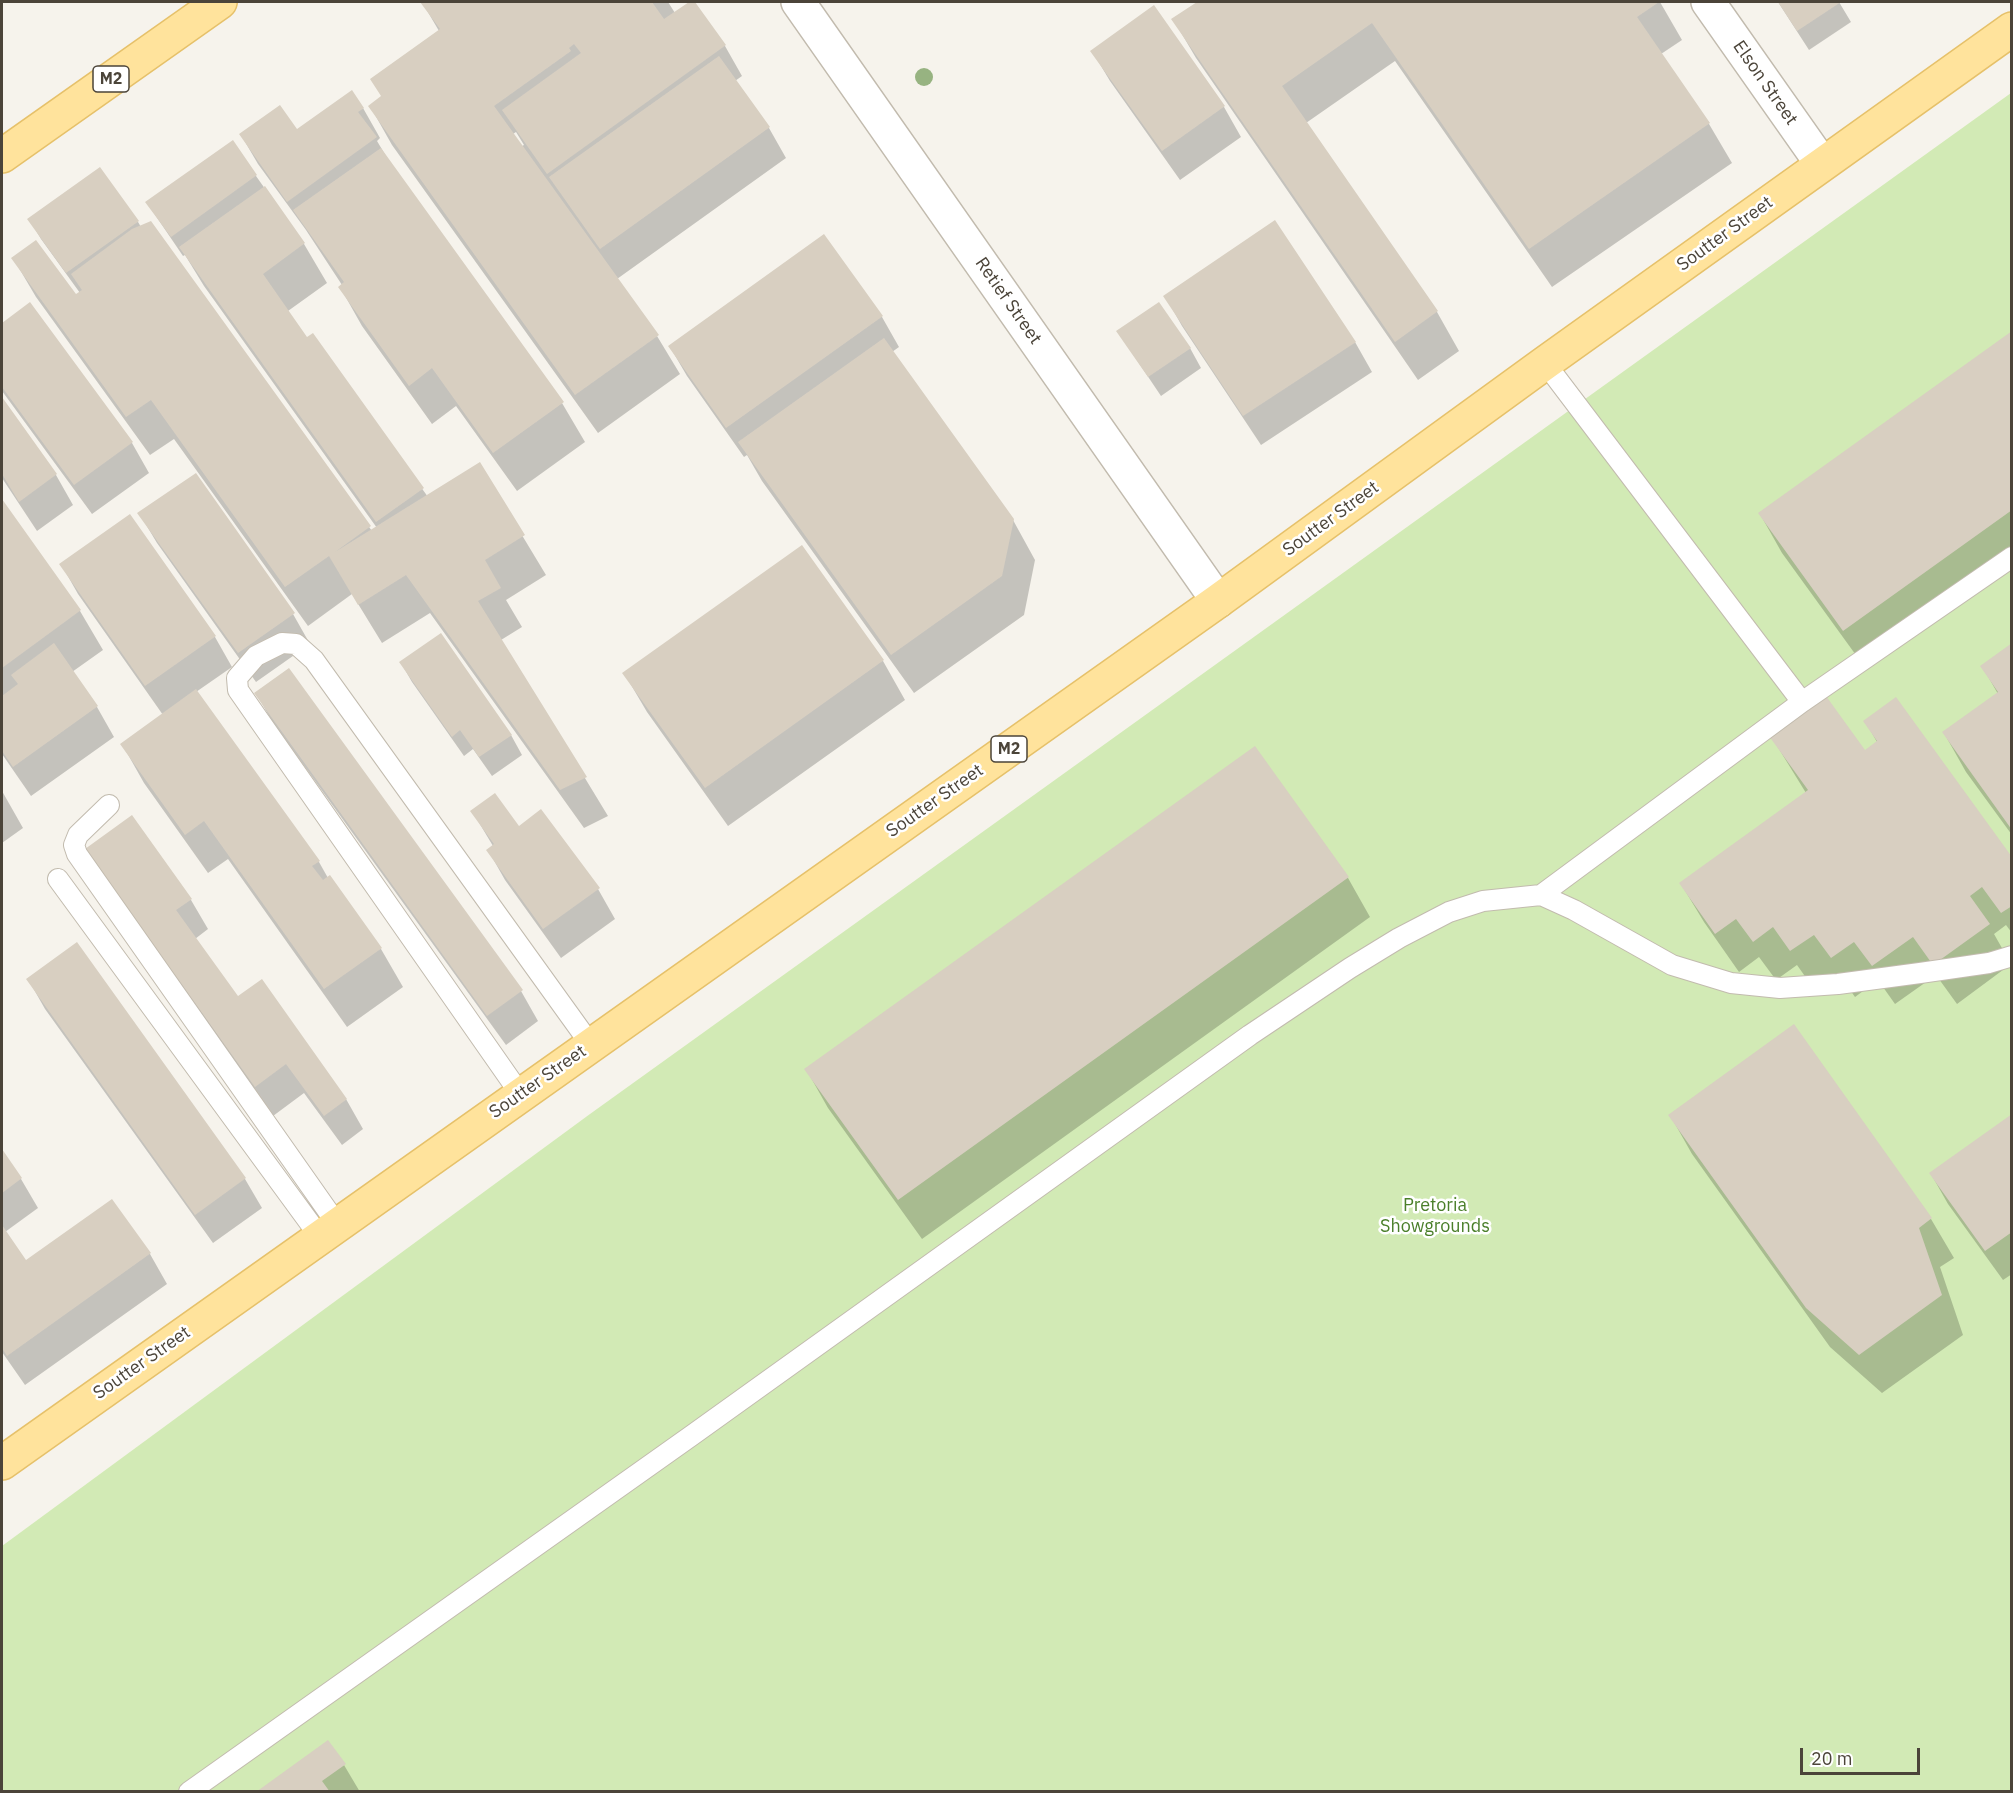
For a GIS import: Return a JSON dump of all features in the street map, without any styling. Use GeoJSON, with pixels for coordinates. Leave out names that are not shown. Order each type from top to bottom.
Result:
{"type":"FeatureCollection","features":[{"type":"Feature","properties":{"kind":"main road","name":"M2"},"geometry":{"type":"LineString","coordinates":[[2,156],[220,2]]}},
{"type":"Feature","properties":{"kind":"main road","name":"Soutter Street"},"geometry":{"type":"LineString","coordinates":[[2,1463],[1218,601],[1545,363],[2012,29]]}},
{"type":"Feature","properties":{"kind":"street","name":"Retief Street"},"geometry":{"type":"LineString","coordinates":[[798,2],[1218,601]]}},
{"type":"Feature","properties":{"kind":"street","name":"Elson Street"},"geometry":{"type":"LineString","coordinates":[[1708,2],[1822,164]]}},
{"type":"Feature","properties":{"kind":"lane"},"geometry":{"type":"LineString","coordinates":[[1545,363],[1802,702]]}},
{"type":"Feature","properties":{"kind":"lane"},"geometry":{"type":"LineString","coordinates":[[1541,895],[1802,702],[2012,557]]}},
{"type":"Feature","properties":{"kind":"lane"},"geometry":{"type":"LineString","coordinates":[[521,1095],[238,690],[237,678],[256,656],[282,643],[296,644],[314,660],[591,1045]]}},
{"type":"Feature","properties":{"kind":"lane"},"geometry":{"type":"LineString","coordinates":[[108,805],[78,835],[74,845],[77,854],[328,1231]]}},
{"type":"Feature","properties":{"kind":"lane"},"geometry":{"type":"LineString","coordinates":[[58,879],[328,1231]]}},
{"type":"Feature","properties":{"kind":"lane"},"geometry":{"type":"LineString","coordinates":[[189,1791],[681,1443],[1250,1035],[1399,938],[1449,912],[1483,901],[1541,895],[1574,910],[1672,965],[1731,983],[1780,988],[1838,984],[1989,963],[2012,956]]}},
{"type":"Feature","properties":{"kind":"green space","name":"Pretoria Showgrounds"},"geometry":{"type":"Polygon","coordinates":[[[2011,93],[2011,1791],[2,1791],[2,1546],[590,1114],[2011,93]]]}},
{"type":"Feature","properties":{"kind":"building"},"geometry":{"type":"Polygon","coordinates":[[[420,2],[652,2],[664,19],[689,2],[695,2],[726,45],[547,174],[502,110],[581,53],[574,44],[569,48],[571,51],[494,106],[659,335],[575,395],[368,106],[381,96],[370,79],[440,29],[420,2]]]}},
{"type":"Feature","properties":{"kind":"building"},"geometry":{"type":"Polygon","coordinates":[[[1197,2],[1659,2],[1637,17],[1710,123],[1529,249],[1372,23],[1282,86],[1438,311],[1395,342],[1171,19],[1197,2]]]}},
{"type":"Feature","properties":{"kind":"building"},"geometry":{"type":"Polygon","coordinates":[[[1778,2],[1841,2],[1797,31],[1778,2]]]}},
{"type":"Feature","properties":{"kind":"building"},"geometry":{"type":"Polygon","coordinates":[[[1154,5],[1225,106],[1162,151],[1090,51],[1154,5]]]}},
{"type":"Feature","properties":{"kind":"building"},"geometry":{"type":"Polygon","coordinates":[[[719,56],[770,127],[600,249],[549,177],[719,56]]]}},
{"type":"Feature","properties":{"kind":"building"},"geometry":{"type":"Polygon","coordinates":[[[352,90],[364,108],[358,112],[377,137],[287,202],[239,134],[280,105],[297,129],[352,90]]]}},
{"type":"Feature","properties":{"kind":"building"},"geometry":{"type":"Polygon","coordinates":[[[233,140],[257,175],[171,237],[145,202],[233,140]]]}},
{"type":"Feature","properties":{"kind":"building"},"geometry":{"type":"Polygon","coordinates":[[[381,148],[564,402],[493,453],[432,368],[409,386],[338,287],[344,282],[293,210],[381,148]]]}},
{"type":"Feature","properties":{"kind":"building"},"geometry":{"type":"Polygon","coordinates":[[[100,167],[139,221],[66,273],[27,219],[100,167]]]}},
{"type":"Feature","properties":{"kind":"building"},"geometry":{"type":"Polygon","coordinates":[[[265,186],[305,243],[263,274],[307,337],[313,333],[424,488],[376,522],[179,247],[265,186]]]}},
{"type":"Feature","properties":{"kind":"building"},"geometry":{"type":"Polygon","coordinates":[[[1275,220],[1356,342],[1243,416],[1163,296],[1275,220]]]}},
{"type":"Feature","properties":{"kind":"building"},"geometry":{"type":"Polygon","coordinates":[[[151,221],[371,526],[335,552],[480,462],[525,535],[485,560],[501,588],[478,601],[587,777],[560,790],[406,575],[358,605],[329,556],[285,587],[151,400],[126,417],[11,258],[36,240],[76,294],[82,290],[71,274],[132,229],[151,221]]]}},
{"type":"Feature","properties":{"kind":"building"},"geometry":{"type":"Polygon","coordinates":[[[824,234],[883,316],[726,428],[668,346],[824,234]]]}},
{"type":"Feature","properties":{"kind":"building"},"geometry":{"type":"Polygon","coordinates":[[[30,302],[133,442],[74,485],[2,387],[2,323],[30,302]]]}},
{"type":"Feature","properties":{"kind":"building"},"geometry":{"type":"Polygon","coordinates":[[[1159,302],[1191,348],[1148,377],[1116,331],[1159,302]]]}},
{"type":"Feature","properties":{"kind":"building"},"geometry":{"type":"Polygon","coordinates":[[[2012,331],[2012,510],[1843,631],[1758,513],[2012,331]]]}},
{"type":"Feature","properties":{"kind":"building"},"geometry":{"type":"Polygon","coordinates":[[[884,338],[1014,519],[1002,576],[891,655],[738,442],[884,338]]]}},
{"type":"Feature","properties":{"kind":"building"},"geometry":{"type":"Polygon","coordinates":[[[2,397],[57,474],[19,502],[2,474],[2,397]]]}},
{"type":"Feature","properties":{"kind":"building"},"geometry":{"type":"Polygon","coordinates":[[[196,473],[295,613],[238,653],[137,513],[196,473]]]}},
{"type":"Feature","properties":{"kind":"building"},"geometry":{"type":"Polygon","coordinates":[[[2,499],[81,610],[2,668],[2,499]]]}},
{"type":"Feature","properties":{"kind":"building"},"geometry":{"type":"Polygon","coordinates":[[[130,514],[216,636],[145,686],[59,564],[130,514]]]}},
{"type":"Feature","properties":{"kind":"building"},"geometry":{"type":"Polygon","coordinates":[[[802,545],[884,660],[705,788],[622,673],[802,545]]]}},
{"type":"Feature","properties":{"kind":"building"},"geometry":{"type":"Polygon","coordinates":[[[441,633],[512,735],[479,757],[460,730],[452,737],[399,662],[441,633]]]}},
{"type":"Feature","properties":{"kind":"building"},"geometry":{"type":"Polygon","coordinates":[[[54,643],[98,706],[13,767],[2,751],[2,696],[18,684],[11,675],[54,643]]]}},
{"type":"Feature","properties":{"kind":"building"},"geometry":{"type":"Polygon","coordinates":[[[2012,643],[2012,830],[1942,732],[1998,692],[1980,666],[2012,643]]]}},
{"type":"Feature","properties":{"kind":"building"},"geometry":{"type":"Polygon","coordinates":[[[289,668],[523,990],[487,1016],[254,693],[289,668]]]}},
{"type":"Feature","properties":{"kind":"building"},"geometry":{"type":"Polygon","coordinates":[[[196,689],[320,861],[312,866],[323,880],[330,875],[382,948],[324,989],[204,821],[185,835],[120,744],[196,689]]]}},
{"type":"Feature","properties":{"kind":"building"},"geometry":{"type":"Polygon","coordinates":[[[1826,696],[1865,750],[1877,741],[1863,721],[1896,697],[2012,857],[2012,906],[2001,913],[1982,887],[1970,896],[1990,924],[1933,965],[1913,937],[1872,966],[1854,942],[1831,958],[1814,935],[1790,951],[1773,927],[1753,942],[1736,919],[1715,934],[1679,883],[1808,790],[1769,736],[1826,696]]]}},
{"type":"Feature","properties":{"kind":"building"},"geometry":{"type":"Polygon","coordinates":[[[1255,746],[1349,877],[898,1200],[804,1069],[1255,746]]]}},
{"type":"Feature","properties":{"kind":"building"},"geometry":{"type":"Polygon","coordinates":[[[495,793],[519,826],[541,809],[600,888],[543,929],[486,850],[494,844],[470,811],[495,793]]]}},
{"type":"Feature","properties":{"kind":"building"},"geometry":{"type":"Polygon","coordinates":[[[132,815],[192,899],[176,910],[238,996],[262,979],[347,1099],[324,1116],[286,1064],[255,1087],[85,849],[132,815]]]}},
{"type":"Feature","properties":{"kind":"building"},"geometry":{"type":"Polygon","coordinates":[[[77,942],[246,1178],[195,1215],[26,979],[77,942]]]}},
{"type":"Feature","properties":{"kind":"building"},"geometry":{"type":"Polygon","coordinates":[[[1794,1024],[1932,1218],[1919,1228],[1942,1295],[1859,1355],[1806,1308],[1668,1115],[1794,1024]]]}},
{"type":"Feature","properties":{"kind":"building"},"geometry":{"type":"Polygon","coordinates":[[[2012,1114],[2012,1232],[1985,1251],[1929,1173],[2012,1114]]]}},
{"type":"Feature","properties":{"kind":"building"},"geometry":{"type":"Polygon","coordinates":[[[2,1149],[22,1178],[2,1193],[2,1149]]]}},
{"type":"Feature","properties":{"kind":"building"},"geometry":{"type":"Polygon","coordinates":[[[112,1199],[151,1253],[7,1356],[2,1348],[2,1225],[26,1260],[112,1199]]]}},
{"type":"Feature","properties":{"kind":"building"},"geometry":{"type":"Polygon","coordinates":[[[328,1740],[346,1764],[322,1781],[330,1792],[256,1792],[328,1740]]]}}]}
